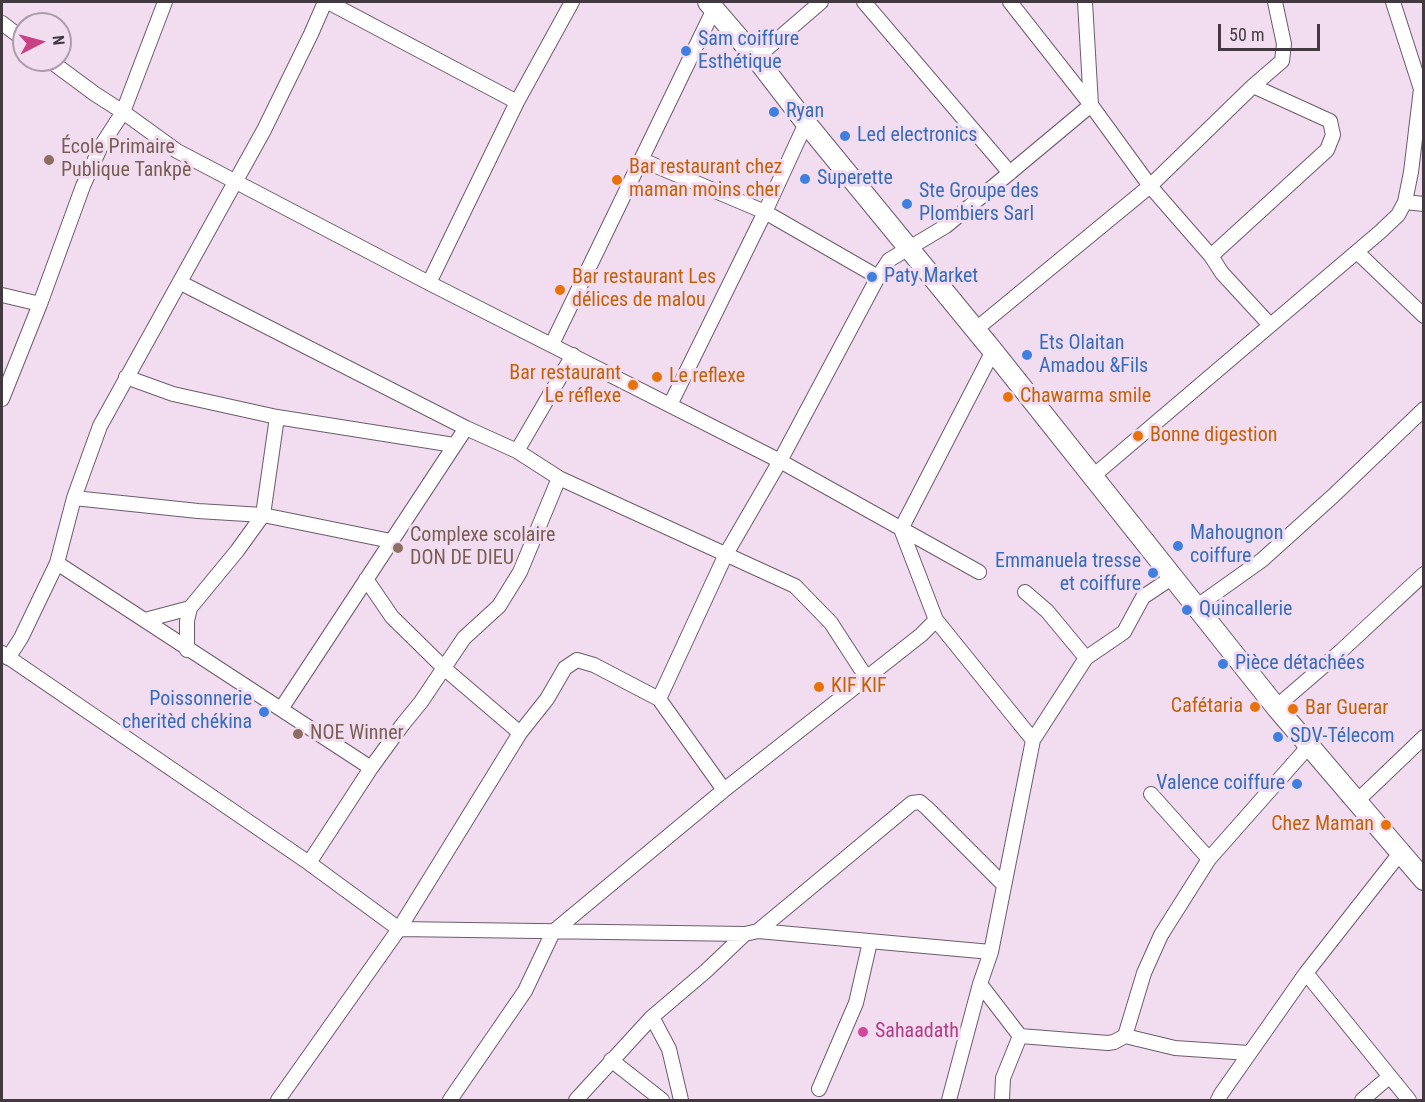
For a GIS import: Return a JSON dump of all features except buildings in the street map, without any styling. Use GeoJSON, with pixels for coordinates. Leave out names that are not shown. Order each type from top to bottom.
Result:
{"type":"FeatureCollection","features":[{"type":"Feature","properties":{"kind":"main road"},"geometry":{"type":"LineString","coordinates":[[711,5],[756,58],[908,250],[993,351],[1308,747],[1424,880]]}},
{"type":"Feature","properties":{"kind":"street"},"geometry":{"type":"LineString","coordinates":[[2,399],[83,186],[101,146],[123,112],[165,2]]}},
{"type":"Feature","properties":{"kind":"street"},"geometry":{"type":"LineString","coordinates":[[517,102],[326,2],[264,130],[100,426],[75,498],[57,563],[21,638],[5,656],[309,863],[399,929],[752,933],[991,952]]}},
{"type":"Feature","properties":{"kind":"street"},"geometry":{"type":"LineString","coordinates":[[429,283],[517,102],[572,2]]}},
{"type":"Feature","properties":{"kind":"street"},"geometry":{"type":"LineString","coordinates":[[756,58],[820,2]]}},
{"type":"Feature","properties":{"kind":"street"},"geometry":{"type":"LineString","coordinates":[[864,2],[1010,173]]}},
{"type":"Feature","properties":{"kind":"street"},"geometry":{"type":"LineString","coordinates":[[1010,2],[1091,105],[1150,186],[1222,273],[1269,325]]}},
{"type":"Feature","properties":{"kind":"street"},"geometry":{"type":"LineString","coordinates":[[1085,2],[1091,105]]}},
{"type":"Feature","properties":{"kind":"street"},"geometry":{"type":"LineString","coordinates":[[975,330],[1150,186],[1253,86],[1282,62],[1284,44],[1275,2]]}},
{"type":"Feature","properties":{"kind":"street"},"geometry":{"type":"LineString","coordinates":[[1092,477],[1398,215],[1405,202],[1422,111],[1421,89],[1393,2]]}},
{"type":"Feature","properties":{"kind":"street"},"geometry":{"type":"LineString","coordinates":[[552,344],[642,160],[711,5]]}},
{"type":"Feature","properties":{"kind":"street"},"geometry":{"type":"LineString","coordinates":[[65,72],[177,151],[429,283],[780,461],[979,572]]}},
{"type":"Feature","properties":{"kind":"street"},"geometry":{"type":"LineString","coordinates":[[1210,256],[1327,150],[1334,135],[1329,121],[1253,86]]}},
{"type":"Feature","properties":{"kind":"street"},"geometry":{"type":"LineString","coordinates":[[658,699],[726,554],[780,461],[889,260],[946,226],[1091,105]]}},
{"type":"Feature","properties":{"kind":"street"},"geometry":{"type":"LineString","coordinates":[[670,405],[806,123]]}},
{"type":"Feature","properties":{"kind":"street"},"geometry":{"type":"LineString","coordinates":[[642,160],[765,212],[878,277]]}},
{"type":"Feature","properties":{"kind":"street"},"geometry":{"type":"LineString","coordinates":[[1405,202],[1424,204]]}},
{"type":"Feature","properties":{"kind":"street"},"geometry":{"type":"LineString","coordinates":[[1357,252],[1424,316]]}},
{"type":"Feature","properties":{"kind":"street"},"geometry":{"type":"LineString","coordinates":[[181,283],[517,452],[559,478],[795,586],[831,623],[866,677]]}},
{"type":"Feature","properties":{"kind":"street"},"geometry":{"type":"LineString","coordinates":[[2,295],[40,304]]}},
{"type":"Feature","properties":{"kind":"street"},"geometry":{"type":"LineString","coordinates":[[993,351],[901,529],[936,620],[1033,740]]}},
{"type":"Feature","properties":{"kind":"street"},"geometry":{"type":"LineString","coordinates":[[517,452],[573,355]]}},
{"type":"Feature","properties":{"kind":"street"},"geometry":{"type":"LineString","coordinates":[[126,377],[173,394],[277,417],[454,445]]}},
{"type":"Feature","properties":{"kind":"street"},"geometry":{"type":"LineString","coordinates":[[1196,607],[1262,560],[1424,409]]}},
{"type":"Feature","properties":{"kind":"street"},"geometry":{"type":"LineString","coordinates":[[187,650],[187,621],[190,608],[237,551],[262,516],[277,417]]}},
{"type":"Feature","properties":{"kind":"street"},"geometry":{"type":"LineString","coordinates":[[280,709],[466,428]]}},
{"type":"Feature","properties":{"kind":"street"},"geometry":{"type":"LineString","coordinates":[[309,863],[371,768],[445,669],[464,638],[499,606],[520,572],[559,478]]}},
{"type":"Feature","properties":{"kind":"street"},"geometry":{"type":"LineString","coordinates":[[75,498],[262,516],[391,541]]}},
{"type":"Feature","properties":{"kind":"street"},"geometry":{"type":"LineString","coordinates":[[57,563],[371,768]]}},
{"type":"Feature","properties":{"kind":"street"},"geometry":{"type":"LineString","coordinates":[[1276,707],[1424,574]]}},
{"type":"Feature","properties":{"kind":"street"},"geometry":{"type":"LineString","coordinates":[[949,1101],[980,984],[991,952],[1033,740],[1086,658],[1124,632],[1143,597],[1173,577]]}},
{"type":"Feature","properties":{"kind":"street"},"geometry":{"type":"LineString","coordinates":[[366,579],[392,618],[445,669],[520,734]]}},
{"type":"Feature","properties":{"kind":"street"},"geometry":{"type":"LineString","coordinates":[[1025,592],[1047,611],[1086,658]]}},
{"type":"Feature","properties":{"kind":"street"},"geometry":{"type":"LineString","coordinates":[[145,620],[190,608]]}},
{"type":"Feature","properties":{"kind":"street"},"geometry":{"type":"LineString","coordinates":[[450,1101],[525,991],[554,932],[724,790],[936,620]]}},
{"type":"Feature","properties":{"kind":"street"},"geometry":{"type":"LineString","coordinates":[[278,1101],[399,929],[520,734],[547,699],[565,668],[577,660],[594,665],[658,699],[724,790]]}},
{"type":"Feature","properties":{"kind":"street"},"geometry":{"type":"LineString","coordinates":[[1356,802],[1424,737]]}},
{"type":"Feature","properties":{"kind":"street"},"geometry":{"type":"LineString","coordinates":[[1125,1036],[1144,973],[1161,935],[1209,859],[1308,747]]}},
{"type":"Feature","properties":{"kind":"street"},"geometry":{"type":"LineString","coordinates":[[1151,794],[1209,859]]}},
{"type":"Feature","properties":{"kind":"street"},"geometry":{"type":"LineString","coordinates":[[576,1101],[652,1017],[912,803],[920,802],[927,808],[1003,884]]}},
{"type":"Feature","properties":{"kind":"street"},"geometry":{"type":"LineString","coordinates":[[1218,1101],[1306,973],[1401,852]]}},
{"type":"Feature","properties":{"kind":"street"},"geometry":{"type":"LineString","coordinates":[[819,1089],[856,1003],[870,942]]}},
{"type":"Feature","properties":{"kind":"street"},"geometry":{"type":"LineString","coordinates":[[1306,973],[1408,1101]]}},
{"type":"Feature","properties":{"kind":"street"},"geometry":{"type":"LineString","coordinates":[[980,984],[1020,1036],[1107,1043],[1125,1036],[1175,1048],[1249,1053]]}},
{"type":"Feature","properties":{"kind":"street"},"geometry":{"type":"LineString","coordinates":[[652,1017],[669,1049],[681,1101]]}},
{"type":"Feature","properties":{"kind":"street"},"geometry":{"type":"LineString","coordinates":[[1002,1101],[1003,1078],[1020,1036]]}},
{"type":"Feature","properties":{"kind":"street"},"geometry":{"type":"LineString","coordinates":[[611,1060],[662,1101]]}},
{"type":"Feature","properties":{"kind":"street"},"geometry":{"type":"LineString","coordinates":[[1362,1101],[1389,1077]]}},
{"type":"Feature","properties":{"kind":"place","name":"Sam coiffure Esthétique"},"geometry":{"type":"Point","coordinates":[686,51]}},
{"type":"Feature","properties":{"kind":"place","name":"Ryan"},"geometry":{"type":"Point","coordinates":[774,112]}},
{"type":"Feature","properties":{"kind":"place","name":"Led electronics"},"geometry":{"type":"Point","coordinates":[845,136]}},
{"type":"Feature","properties":{"kind":"place","name":"École Primaire Publique Tankpè"},"geometry":{"type":"Point","coordinates":[49,160]}},
{"type":"Feature","properties":{"kind":"place","name":"Superette"},"geometry":{"type":"Point","coordinates":[805,179]}},
{"type":"Feature","properties":{"kind":"place","name":"Bar restaurant chez maman moins cher"},"geometry":{"type":"Point","coordinates":[617,180]}},
{"type":"Feature","properties":{"kind":"place","name":"Ste Groupe des Plombiers Sarl"},"geometry":{"type":"Point","coordinates":[907,204]}},
{"type":"Feature","properties":{"kind":"place","name":"Paty Market"},"geometry":{"type":"Point","coordinates":[872,277]}},
{"type":"Feature","properties":{"kind":"place","name":"Bar restaurant Les délices de malou"},"geometry":{"type":"Point","coordinates":[560,290]}},
{"type":"Feature","properties":{"kind":"place","name":"Ets Olaitan Amadou &Fils"},"geometry":{"type":"Point","coordinates":[1027,355]}},
{"type":"Feature","properties":{"kind":"place","name":"Le reflexe"},"geometry":{"type":"Point","coordinates":[657,377]}},
{"type":"Feature","properties":{"kind":"place","name":"Bar restaurant Le réflexe"},"geometry":{"type":"Point","coordinates":[633,385]}},
{"type":"Feature","properties":{"kind":"place","name":"Chawarma smile"},"geometry":{"type":"Point","coordinates":[1008,397]}},
{"type":"Feature","properties":{"kind":"place","name":"Bonne digestion"},"geometry":{"type":"Point","coordinates":[1138,436]}},
{"type":"Feature","properties":{"kind":"place","name":"Mahougnon coiffure"},"geometry":{"type":"Point","coordinates":[1178,546]}},
{"type":"Feature","properties":{"kind":"place","name":"Complexe scolaire DON DE DIEU"},"geometry":{"type":"Point","coordinates":[398,548]}},
{"type":"Feature","properties":{"kind":"place","name":"Emmanuela tresse et coiffure"},"geometry":{"type":"Point","coordinates":[1153,573]}},
{"type":"Feature","properties":{"kind":"place","name":"Quincallerie"},"geometry":{"type":"Point","coordinates":[1187,610]}},
{"type":"Feature","properties":{"kind":"place","name":"Pièce détachées"},"geometry":{"type":"Point","coordinates":[1223,664]}},
{"type":"Feature","properties":{"kind":"place","name":"KIF KIF"},"geometry":{"type":"Point","coordinates":[819,687]}},
{"type":"Feature","properties":{"kind":"place","name":"Cafétaria"},"geometry":{"type":"Point","coordinates":[1255,707]}},
{"type":"Feature","properties":{"kind":"place","name":"Bar Guerar"},"geometry":{"type":"Point","coordinates":[1293,709]}},
{"type":"Feature","properties":{"kind":"place","name":"Poissonnerie cheritèd chékina"},"geometry":{"type":"Point","coordinates":[264,712]}},
{"type":"Feature","properties":{"kind":"place","name":"NOE Winner"},"geometry":{"type":"Point","coordinates":[298,734]}},
{"type":"Feature","properties":{"kind":"place","name":"SDV-Télecom"},"geometry":{"type":"Point","coordinates":[1278,737]}},
{"type":"Feature","properties":{"kind":"place","name":"Valence coiffure"},"geometry":{"type":"Point","coordinates":[1297,784]}},
{"type":"Feature","properties":{"kind":"place","name":"Chez Maman"},"geometry":{"type":"Point","coordinates":[1386,825]}},
{"type":"Feature","properties":{"kind":"place","name":"Sahaadath"},"geometry":{"type":"Point","coordinates":[863,1032]}}]}
